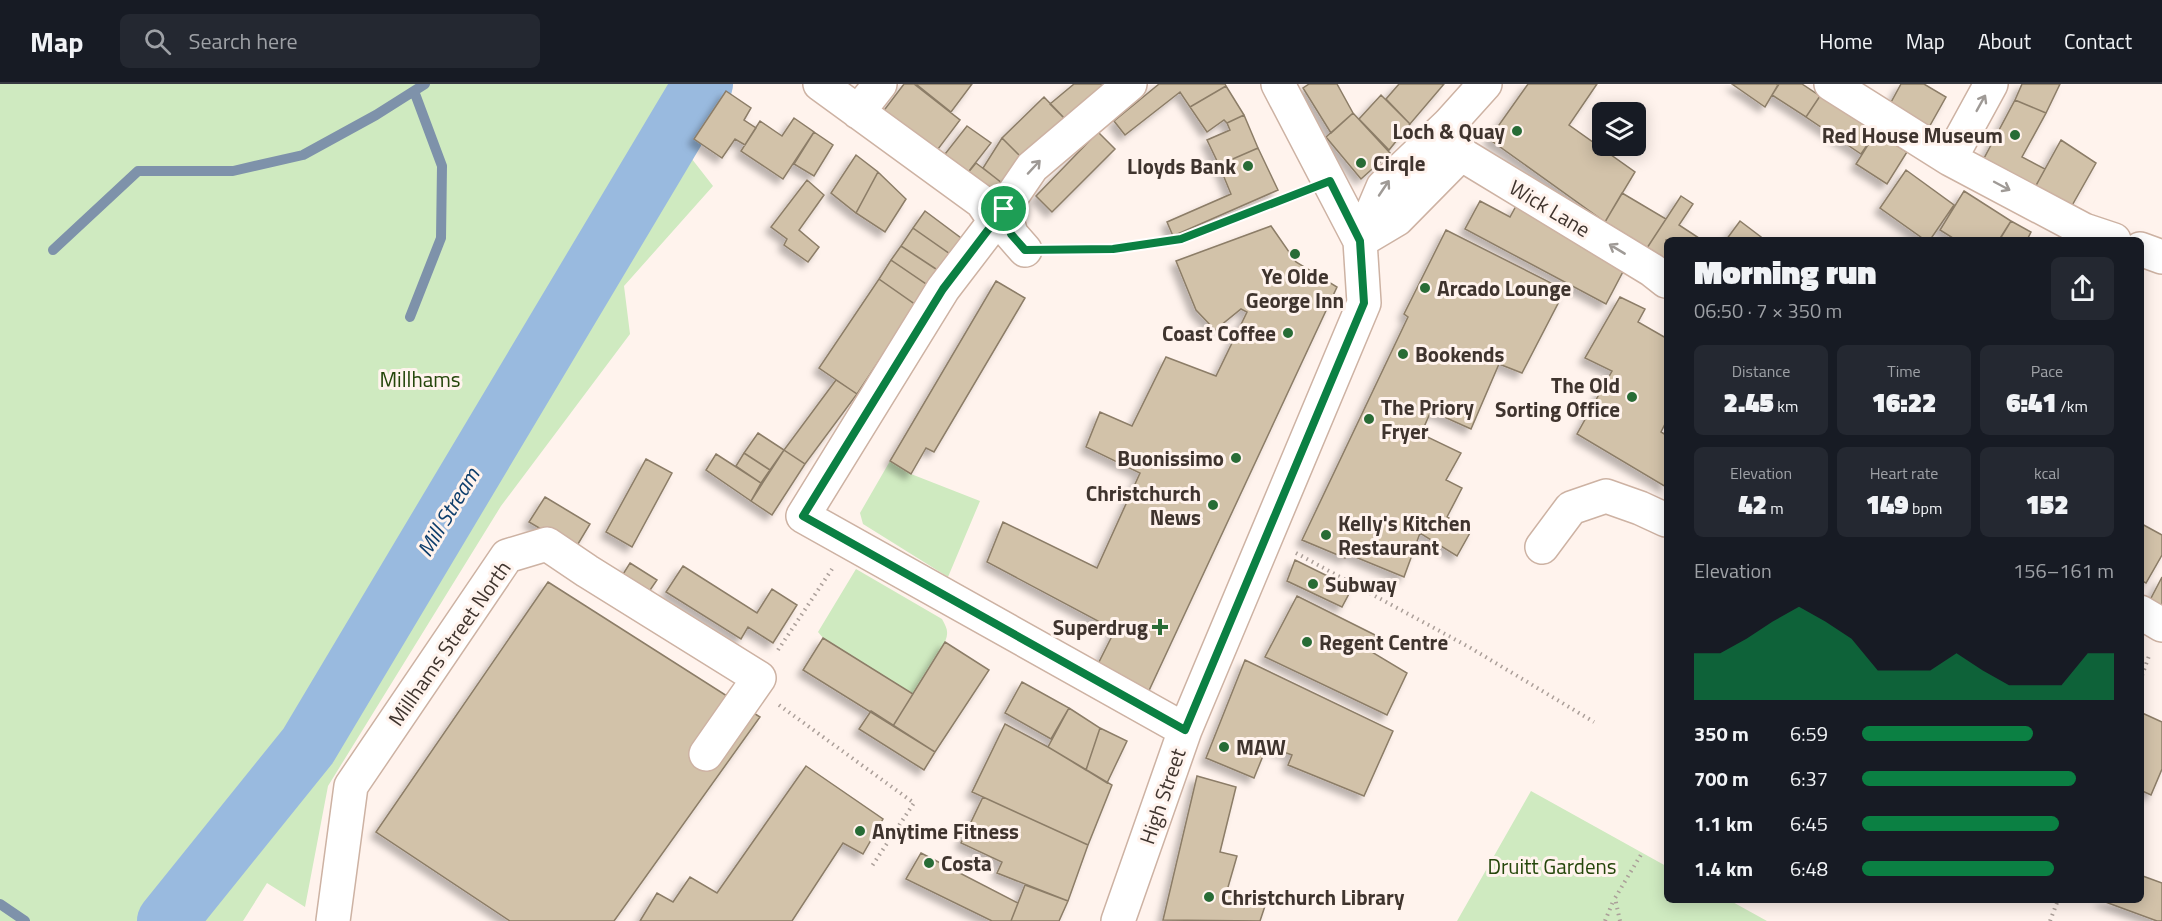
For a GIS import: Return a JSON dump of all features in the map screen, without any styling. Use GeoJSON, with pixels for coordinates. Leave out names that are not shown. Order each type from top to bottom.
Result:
{"type":"FeatureCollection","features":[{"type":"Feature","properties":{"kind":"street"},"geometry":{"type":"LineString","coordinates":[[820,84],[1000,215],[1011,234],[1025,250]]}},
{"type":"Feature","properties":{"kind":"street"},"geometry":{"type":"LineString","coordinates":[[858,112],[880,84]]}},
{"type":"Feature","properties":{"kind":"street"},"geometry":{"type":"LineString","coordinates":[[1130,84],[1032,167],[1000,215],[943,289],[803,516],[1185,730]]}},
{"type":"Feature","properties":{"kind":"street"},"geometry":{"type":"LineString","coordinates":[[1278,84],[1360,241],[1398,219],[1461,154],[1449,124]]}},
{"type":"Feature","properties":{"kind":"street","name":"High Street"},"geometry":{"type":"LineString","coordinates":[[1118,921],[1185,730],[1364,303],[1360,241],[1383,187],[1449,124],[1485,84]]}},
{"type":"Feature","properties":{"kind":"street"},"geometry":{"type":"LineString","coordinates":[[1831,84],[1950,159],[2092,237]]}},
{"type":"Feature","properties":{"kind":"street"},"geometry":{"type":"LineString","coordinates":[[1950,159],[1991,84]]}},
{"type":"Feature","properties":{"kind":"street","name":"Wick Lane"},"geometry":{"type":"LineString","coordinates":[[1461,154],[1664,279]]}},
{"type":"Feature","properties":{"kind":"street"},"geometry":{"type":"LineString","coordinates":[[2144,250],[2162,257]]}},
{"type":"Feature","properties":{"kind":"street"},"geometry":{"type":"LineString","coordinates":[[1542,547],[1571,508],[1606,496],[1664,519]]}},
{"type":"Feature","properties":{"kind":"street","name":"Millhams Street North"},"geometry":{"type":"LineString","coordinates":[[333,921],[351,786],[507,556],[548,544],[756,682]]}},
{"type":"Feature","properties":{"kind":"street"},"geometry":{"type":"LineString","coordinates":[[2144,614],[2162,625]]}},
{"type":"Feature","properties":{"kind":"street"},"geometry":{"type":"LineString","coordinates":[[706,754],[756,682]]}},
{"type":"Feature","properties":{"kind":"path"},"geometry":{"type":"LineString","coordinates":[[1025,250],[1113,249],[1181,239],[1330,181]]}},
{"type":"Feature","properties":{"kind":"path"},"geometry":{"type":"LineString","coordinates":[[1266,537],[1469,647],[1594,722]]}},
{"type":"Feature","properties":{"kind":"path"},"geometry":{"type":"LineString","coordinates":[[851,542],[756,682],[914,804],[872,866]]}},
{"type":"Feature","properties":{"kind":"path"},"geometry":{"type":"LineString","coordinates":[[1605,921],[1615,898],[1642,853]]}},
{"type":"Feature","properties":{"kind":"path"},"geometry":{"type":"LineString","coordinates":[[1615,898],[1620,921]]}},
{"type":"Feature","properties":{"kind":"path"},"geometry":{"type":"LineString","coordinates":[[2050,921],[2057,903]]}},
{"type":"Feature","properties":{"kind":"green space","name":"Millhams"},"geometry":{"type":"Polygon","coordinates":[[[0,84],[714,84],[681,145],[713,186],[624,286],[630,334],[501,506],[328,786],[305,907],[267,883],[243,921],[0,921],[0,84]]]}},
{"type":"Feature","properties":{"kind":"green space"},"geometry":{"type":"Polygon","coordinates":[[[890,461],[911,474],[980,501],[948,577],[863,524],[860,513],[890,461]]]}},
{"type":"Feature","properties":{"kind":"green space"},"geometry":{"type":"Polygon","coordinates":[[[856,569],[942,619],[945,625],[947,633],[945,642],[913,694],[823,638],[818,632],[856,569]]]}},
{"type":"Feature","properties":{"kind":"green space","name":"Druitt Gardens"},"geometry":{"type":"Polygon","coordinates":[[[1531,791],[1664,865],[1664,903],[1734,903],[1767,921],[1457,921],[1531,791]]]}},
{"type":"Feature","properties":{"kind":"building"},"geometry":{"type":"Polygon","coordinates":[[[904,84],[914,84],[960,120],[932,157],[879,117],[904,84]]]}},
{"type":"Feature","properties":{"kind":"building"},"geometry":{"type":"Polygon","coordinates":[[[916,84],[972,84],[951,112],[916,84]]]}},
{"type":"Feature","properties":{"kind":"building"},"geometry":{"type":"Polygon","coordinates":[[[1074,84],[1114,84],[1068,122],[1050,104],[1074,84]]]}},
{"type":"Feature","properties":{"kind":"building"},"geometry":{"type":"Polygon","coordinates":[[[1159,84],[1225,84],[1226,86],[1190,107],[1180,92],[1125,135],[1114,121],[1159,84]]]}},
{"type":"Feature","properties":{"kind":"building"},"geometry":{"type":"Polygon","coordinates":[[[1309,84],[1337,84],[1353,113],[1331,133],[1303,88],[1309,84]]]}},
{"type":"Feature","properties":{"kind":"building"},"geometry":{"type":"Polygon","coordinates":[[[1399,84],[1444,84],[1410,124],[1386,99],[1399,84]]]}},
{"type":"Feature","properties":{"kind":"building"},"geometry":{"type":"Polygon","coordinates":[[[1528,84],[1597,84],[1569,125],[1592,141],[1592,156],[1613,156],[1635,172],[1605,222],[1489,139],[1528,84]]]}},
{"type":"Feature","properties":{"kind":"building"},"geometry":{"type":"Polygon","coordinates":[[[1732,84],[1776,84],[1778,85],[1765,107],[1732,84]]]}},
{"type":"Feature","properties":{"kind":"building"},"geometry":{"type":"Polygon","coordinates":[[[1779,84],[1802,84],[1820,96],[1806,117],[1772,95],[1779,84]]]}},
{"type":"Feature","properties":{"kind":"building"},"geometry":{"type":"Polygon","coordinates":[[[1901,84],[1924,84],[1946,97],[1928,129],[1889,106],[1901,84]]]}},
{"type":"Feature","properties":{"kind":"building","name":"Red House Museum"},"geometry":{"type":"Polygon","coordinates":[[[2022,84],[2060,84],[2046,113],[2015,100],[2022,84]]]}},
{"type":"Feature","properties":{"kind":"building"},"geometry":{"type":"Polygon","coordinates":[[[1226,86],[1244,115],[1227,123],[1224,120],[1207,132],[1190,107],[1226,86]]]}},
{"type":"Feature","properties":{"kind":"building"},"geometry":{"type":"Polygon","coordinates":[[[726,91],[751,108],[744,120],[756,128],[745,145],[735,139],[722,158],[694,139],[726,91]]]}},
{"type":"Feature","properties":{"kind":"building"},"geometry":{"type":"Polygon","coordinates":[[[1381,95],[1410,124],[1389,150],[1359,119],[1381,95]]]}},
{"type":"Feature","properties":{"kind":"building"},"geometry":{"type":"Polygon","coordinates":[[[1820,96],[1876,132],[1861,154],[1806,117],[1820,96]]]}},
{"type":"Feature","properties":{"kind":"building"},"geometry":{"type":"Polygon","coordinates":[[[1044,97],[1068,122],[1027,163],[1002,138],[1044,97]]]}},
{"type":"Feature","properties":{"kind":"building","name":"Red House Museum"},"geometry":{"type":"Polygon","coordinates":[[[2015,100],[2046,113],[2022,157],[2045,169],[2033,191],[1981,164],[2015,100]]]}},
{"type":"Feature","properties":{"kind":"building"},"geometry":{"type":"Polygon","coordinates":[[[1353,113],[1390,153],[1361,179],[1326,137],[1353,113]]]}},
{"type":"Feature","properties":{"kind":"building"},"geometry":{"type":"Polygon","coordinates":[[[1244,115],[1258,148],[1219,165],[1207,140],[1230,130],[1227,123],[1244,115]]]}},
{"type":"Feature","properties":{"kind":"building"},"geometry":{"type":"Polygon","coordinates":[[[794,118],[814,132],[783,179],[741,151],[760,121],[782,136],[794,118]]]}},
{"type":"Feature","properties":{"kind":"building"},"geometry":{"type":"Polygon","coordinates":[[[967,126],[991,143],[962,180],[938,163],[967,126]]]}},
{"type":"Feature","properties":{"kind":"building"},"geometry":{"type":"Polygon","coordinates":[[[814,132],[833,145],[814,176],[794,164],[814,132]]]}},
{"type":"Feature","properties":{"kind":"building"},"geometry":{"type":"Polygon","coordinates":[[[1098,132],[1115,149],[1052,212],[1036,196],[1098,132]]]}},
{"type":"Feature","properties":{"kind":"building"},"geometry":{"type":"Polygon","coordinates":[[[1876,132],[1907,152],[1887,184],[1856,164],[1876,132]]]}},
{"type":"Feature","properties":{"kind":"building"},"geometry":{"type":"Polygon","coordinates":[[[1002,138],[1027,163],[1002,183],[983,168],[1002,138]]]}},
{"type":"Feature","properties":{"kind":"building"},"geometry":{"type":"Polygon","coordinates":[[[2061,140],[2096,163],[2070,209],[2033,191],[2061,140]]]}},
{"type":"Feature","properties":{"kind":"building"},"geometry":{"type":"Polygon","coordinates":[[[1258,148],[1278,190],[1173,236],[1167,222],[1231,194],[1219,165],[1258,148]]]}},
{"type":"Feature","properties":{"kind":"building"},"geometry":{"type":"Polygon","coordinates":[[[856,155],[878,172],[856,213],[831,193],[856,155]]]}},
{"type":"Feature","properties":{"kind":"building"},"geometry":{"type":"Polygon","coordinates":[[[976,163],[1002,183],[987,200],[962,180],[976,163]]]}},
{"type":"Feature","properties":{"kind":"building"},"geometry":{"type":"Polygon","coordinates":[[[1906,170],[1954,205],[1932,237],[1921,237],[1880,208],[1906,170]]]}},
{"type":"Feature","properties":{"kind":"building"},"geometry":{"type":"Polygon","coordinates":[[[878,172],[906,199],[885,232],[856,213],[878,172]]]}},
{"type":"Feature","properties":{"kind":"building"},"geometry":{"type":"Polygon","coordinates":[[[807,180],[824,195],[799,230],[819,247],[808,262],[784,245],[787,239],[771,227],[807,180]]]}},
{"type":"Feature","properties":{"kind":"building"},"geometry":{"type":"Polygon","coordinates":[[[1964,191],[2011,221],[2001,237],[1951,237],[1940,230],[1964,191]]]}},
{"type":"Feature","properties":{"kind":"building"},"geometry":{"type":"Polygon","coordinates":[[[1622,193],[1666,219],[1647,248],[1605,222],[1622,193]]]}},
{"type":"Feature","properties":{"kind":"building"},"geometry":{"type":"Polygon","coordinates":[[[1681,196],[1693,204],[1679,225],[1697,237],[1664,237],[1664,260],[1647,248],[1681,196]]]}},
{"type":"Feature","properties":{"kind":"building"},"geometry":{"type":"Polygon","coordinates":[[[1480,201],[1510,217],[1516,206],[1627,264],[1606,304],[1465,229],[1480,201]]]}},
{"type":"Feature","properties":{"kind":"building"},"geometry":{"type":"Polygon","coordinates":[[[925,211],[961,238],[950,254],[913,228],[925,211]]]}},
{"type":"Feature","properties":{"kind":"building"},"geometry":{"type":"Polygon","coordinates":[[[1740,221],[1761,237],[1728,237],[1740,221]]]}},
{"type":"Feature","properties":{"kind":"building"},"geometry":{"type":"Polygon","coordinates":[[[2011,221],[2031,232],[2028,237],[2001,237],[2011,221]]]}},
{"type":"Feature","properties":{"kind":"building"},"geometry":{"type":"Polygon","coordinates":[[[1271,226],[1296,262],[1337,287],[1146,697],[1094,672],[1115,630],[987,562],[1003,522],[1097,568],[1140,473],[1086,447],[1100,412],[1132,426],[1166,357],[1216,376],[1247,312],[1241,309],[1215,330],[1196,310],[1176,261],[1271,226]]]}},
{"type":"Feature","properties":{"kind":"building"},"geometry":{"type":"Polygon","coordinates":[[[913,228],[950,254],[939,271],[901,246],[913,228]]]}},
{"type":"Feature","properties":{"kind":"building"},"geometry":{"type":"Polygon","coordinates":[[[1446,230],[1565,290],[1522,373],[1499,364],[1471,429],[1431,411],[1421,434],[1461,453],[1446,480],[1462,488],[1447,517],[1471,531],[1457,556],[1420,533],[1404,577],[1348,554],[1345,558],[1302,540],[1408,317],[1404,314],[1446,230]]]}},
{"type":"Feature","properties":{"kind":"building"},"geometry":{"type":"Polygon","coordinates":[[[901,246],[939,271],[929,286],[891,260],[901,246]]]}},
{"type":"Feature","properties":{"kind":"building"},"geometry":{"type":"Polygon","coordinates":[[[891,260],[929,286],[916,305],[879,279],[891,260]]]}},
{"type":"Feature","properties":{"kind":"building"},"geometry":{"type":"Polygon","coordinates":[[[879,279],[916,305],[857,394],[819,368],[879,279]]]}},
{"type":"Feature","properties":{"kind":"building"},"geometry":{"type":"Polygon","coordinates":[[[996,281],[1025,298],[934,452],[926,448],[911,474],[890,461],[996,281]]]}},
{"type":"Feature","properties":{"kind":"building","name":"The Old Sorting Office"},"geometry":{"type":"Polygon","coordinates":[[[1620,297],[1645,309],[1638,322],[1664,337],[1664,426],[1661,432],[1664,434],[1664,486],[1577,434],[1612,371],[1585,358],[1620,297]]]}},
{"type":"Feature","properties":{"kind":"building"},"geometry":{"type":"Polygon","coordinates":[[[836,380],[857,394],[805,464],[784,450],[836,380]]]}},
{"type":"Feature","properties":{"kind":"building"},"geometry":{"type":"Polygon","coordinates":[[[758,433],[784,450],[770,470],[744,453],[758,433]]]}},
{"type":"Feature","properties":{"kind":"building"},"geometry":{"type":"Polygon","coordinates":[[[784,450],[805,464],[772,515],[751,501],[784,450]]]}},
{"type":"Feature","properties":{"kind":"building"},"geometry":{"type":"Polygon","coordinates":[[[744,453],[770,470],[761,483],[736,466],[744,453]]]}},
{"type":"Feature","properties":{"kind":"building"},"geometry":{"type":"Polygon","coordinates":[[[716,454],[761,483],[751,501],[706,470],[716,454]]]}},
{"type":"Feature","properties":{"kind":"building"},"geometry":{"type":"Polygon","coordinates":[[[646,459],[672,473],[632,547],[606,532],[646,459]]]}},
{"type":"Feature","properties":{"kind":"building"},"geometry":{"type":"Polygon","coordinates":[[[545,497],[590,524],[575,549],[529,522],[545,497]]]}},
{"type":"Feature","properties":{"kind":"building"},"geometry":{"type":"Polygon","coordinates":[[[2144,525],[2162,535],[2162,555],[2146,583],[2144,582],[2144,525]]]}},
{"type":"Feature","properties":{"kind":"building"},"geometry":{"type":"Polygon","coordinates":[[[1295,560],[1352,588],[1342,607],[1287,581],[1295,560]]]}},
{"type":"Feature","properties":{"kind":"building"},"geometry":{"type":"Polygon","coordinates":[[[630,563],[657,580],[646,596],[620,579],[630,563]]]}},
{"type":"Feature","properties":{"kind":"building"},"geometry":{"type":"Polygon","coordinates":[[[683,566],[757,613],[772,589],[797,605],[773,643],[748,627],[741,639],[666,592],[683,566]]]}},
{"type":"Feature","properties":{"kind":"building"},"geometry":{"type":"Polygon","coordinates":[[[2162,577],[2162,611],[2148,604],[2162,577]]]}},
{"type":"Feature","properties":{"kind":"building"},"geometry":{"type":"Polygon","coordinates":[[[548,582],[760,717],[614,921],[510,921],[376,832],[548,582]]]}},
{"type":"Feature","properties":{"kind":"building"},"geometry":{"type":"Polygon","coordinates":[[[1297,596],[1375,635],[1370,651],[1407,673],[1387,715],[1265,657],[1297,596]]]}},
{"type":"Feature","properties":{"kind":"building"},"geometry":{"type":"Polygon","coordinates":[[[823,638],[913,694],[893,726],[803,670],[823,638]]]}},
{"type":"Feature","properties":{"kind":"building"},"geometry":{"type":"Polygon","coordinates":[[[945,642],[989,670],[935,752],[893,726],[945,642]]]}},
{"type":"Feature","properties":{"kind":"building"},"geometry":{"type":"Polygon","coordinates":[[[1245,660],[1393,731],[1364,796],[1288,765],[1292,755],[1267,746],[1254,778],[1206,758],[1245,660]]]}},
{"type":"Feature","properties":{"kind":"building"},"geometry":{"type":"Polygon","coordinates":[[[1022,682],[1069,708],[1051,739],[1005,713],[1022,682]]]}},
{"type":"Feature","properties":{"kind":"building"},"geometry":{"type":"Polygon","coordinates":[[[1069,708],[1100,728],[1086,770],[1048,747],[1069,708]]]}},
{"type":"Feature","properties":{"kind":"building"},"geometry":{"type":"Polygon","coordinates":[[[871,711],[935,752],[924,770],[859,729],[871,711]]]}},
{"type":"Feature","properties":{"kind":"building"},"geometry":{"type":"Polygon","coordinates":[[[2144,714],[2162,722],[2162,769],[2151,795],[2144,792],[2144,714]]]}},
{"type":"Feature","properties":{"kind":"building"},"geometry":{"type":"Polygon","coordinates":[[[1005,724],[1112,785],[1088,845],[972,792],[1005,724]]]}},
{"type":"Feature","properties":{"kind":"building"},"geometry":{"type":"Polygon","coordinates":[[[1100,728],[1127,741],[1107,783],[1086,770],[1100,728]]]}},
{"type":"Feature","properties":{"kind":"building"},"geometry":{"type":"Polygon","coordinates":[[[806,766],[883,819],[863,854],[843,843],[792,921],[640,921],[657,893],[673,902],[690,877],[717,893],[806,766]]]}},
{"type":"Feature","properties":{"kind":"building"},"geometry":{"type":"Polygon","coordinates":[[[1197,776],[1236,787],[1220,852],[1237,856],[1226,894],[1265,906],[1260,921],[1163,920],[1197,776]]]}},
{"type":"Feature","properties":{"kind":"building"},"geometry":{"type":"Polygon","coordinates":[[[983,797],[1088,845],[1068,901],[997,873],[1002,862],[961,843],[983,797]]]}},
{"type":"Feature","properties":{"kind":"building"},"geometry":{"type":"Polygon","coordinates":[[[921,853],[1018,903],[1011,921],[992,921],[906,879],[921,853]]]}},
{"type":"Feature","properties":{"kind":"building"},"geometry":{"type":"Polygon","coordinates":[[[2144,876],[2162,883],[2162,921],[2108,903],[2144,903],[2144,876]]]}},
{"type":"Feature","properties":{"kind":"building"},"geometry":{"type":"Polygon","coordinates":[[[1025,885],[1068,901],[1059,921],[1011,921],[1025,885]]]}},
{"type":"Feature","properties":{"kind":"waterway"},"geometry":{"type":"LineString","coordinates":[[53,250],[138,171],[233,171],[303,155],[376,115],[425,84]]}},
{"type":"Feature","properties":{"kind":"waterway","name":"Mill Stream"},"geometry":{"type":"LineString","coordinates":[[167,921],[308,746],[703,84]]}},
{"type":"Feature","properties":{"kind":"waterway"},"geometry":{"type":"LineString","coordinates":[[410,317],[441,238],[442,166],[414,91]]}},
{"type":"Feature","properties":{"kind":"waterway"},"geometry":{"type":"LineString","coordinates":[[0,904],[25,921]]}},
{"type":"Feature","properties":{"kind":"place","name":"Loch & Quay"},"geometry":{"type":"Point","coordinates":[1517,131]}},
{"type":"Feature","properties":{"kind":"place","name":"Red House Museum"},"geometry":{"type":"Point","coordinates":[2015,135]}},
{"type":"Feature","properties":{"kind":"place","name":"Cirqle"},"geometry":{"type":"Point","coordinates":[1361,163]}},
{"type":"Feature","properties":{"kind":"place","name":"Lloyds Bank"},"geometry":{"type":"Point","coordinates":[1248,166]}},
{"type":"Feature","properties":{"kind":"place","name":"Ye Olde George Inn"},"geometry":{"type":"Point","coordinates":[1295,254]}},
{"type":"Feature","properties":{"kind":"place","name":"Arcado Lounge"},"geometry":{"type":"Point","coordinates":[1425,288]}},
{"type":"Feature","properties":{"kind":"place","name":"Coast Coffee"},"geometry":{"type":"Point","coordinates":[1288,333]}},
{"type":"Feature","properties":{"kind":"place","name":"Bookends"},"geometry":{"type":"Point","coordinates":[1403,354]}},
{"type":"Feature","properties":{"kind":"place","name":"The Old Sorting Office"},"geometry":{"type":"Point","coordinates":[1632,397]}},
{"type":"Feature","properties":{"kind":"place","name":"The Priory Fryer"},"geometry":{"type":"Point","coordinates":[1369,419]}},
{"type":"Feature","properties":{"kind":"place","name":"Buonissimo"},"geometry":{"type":"Point","coordinates":[1236,458]}},
{"type":"Feature","properties":{"kind":"place","name":"Christchurch News"},"geometry":{"type":"Point","coordinates":[1213,505]}},
{"type":"Feature","properties":{"kind":"place","name":"Kelly's Kitchen Restaurant"},"geometry":{"type":"Point","coordinates":[1326,535]}},
{"type":"Feature","properties":{"kind":"place","name":"Subway"},"geometry":{"type":"Point","coordinates":[1313,584]}},
{"type":"Feature","properties":{"kind":"place","name":"Superdrug"},"geometry":{"type":"Point","coordinates":[1160,627]}},
{"type":"Feature","properties":{"kind":"place","name":"Regent Centre"},"geometry":{"type":"Point","coordinates":[1307,642]}},
{"type":"Feature","properties":{"kind":"place","name":"MAW"},"geometry":{"type":"Point","coordinates":[1224,747]}},
{"type":"Feature","properties":{"kind":"place","name":"Anytime Fitness"},"geometry":{"type":"Point","coordinates":[860,831]}},
{"type":"Feature","properties":{"kind":"place","name":"Costa"},"geometry":{"type":"Point","coordinates":[929,863]}},
{"type":"Feature","properties":{"kind":"place","name":"Christchurch Library"},"geometry":{"type":"Point","coordinates":[1209,897]}},
{"type":"Feature","properties":{"kind":"route"},"geometry":{"type":"LineString","coordinates":[[1330,181],[1360,241],[1364,303],[1185,730],[803,516],[943,289],[1004,209],[1011,234],[1025,250],[1113,249],[1181,239],[1330,181]]}}]}
